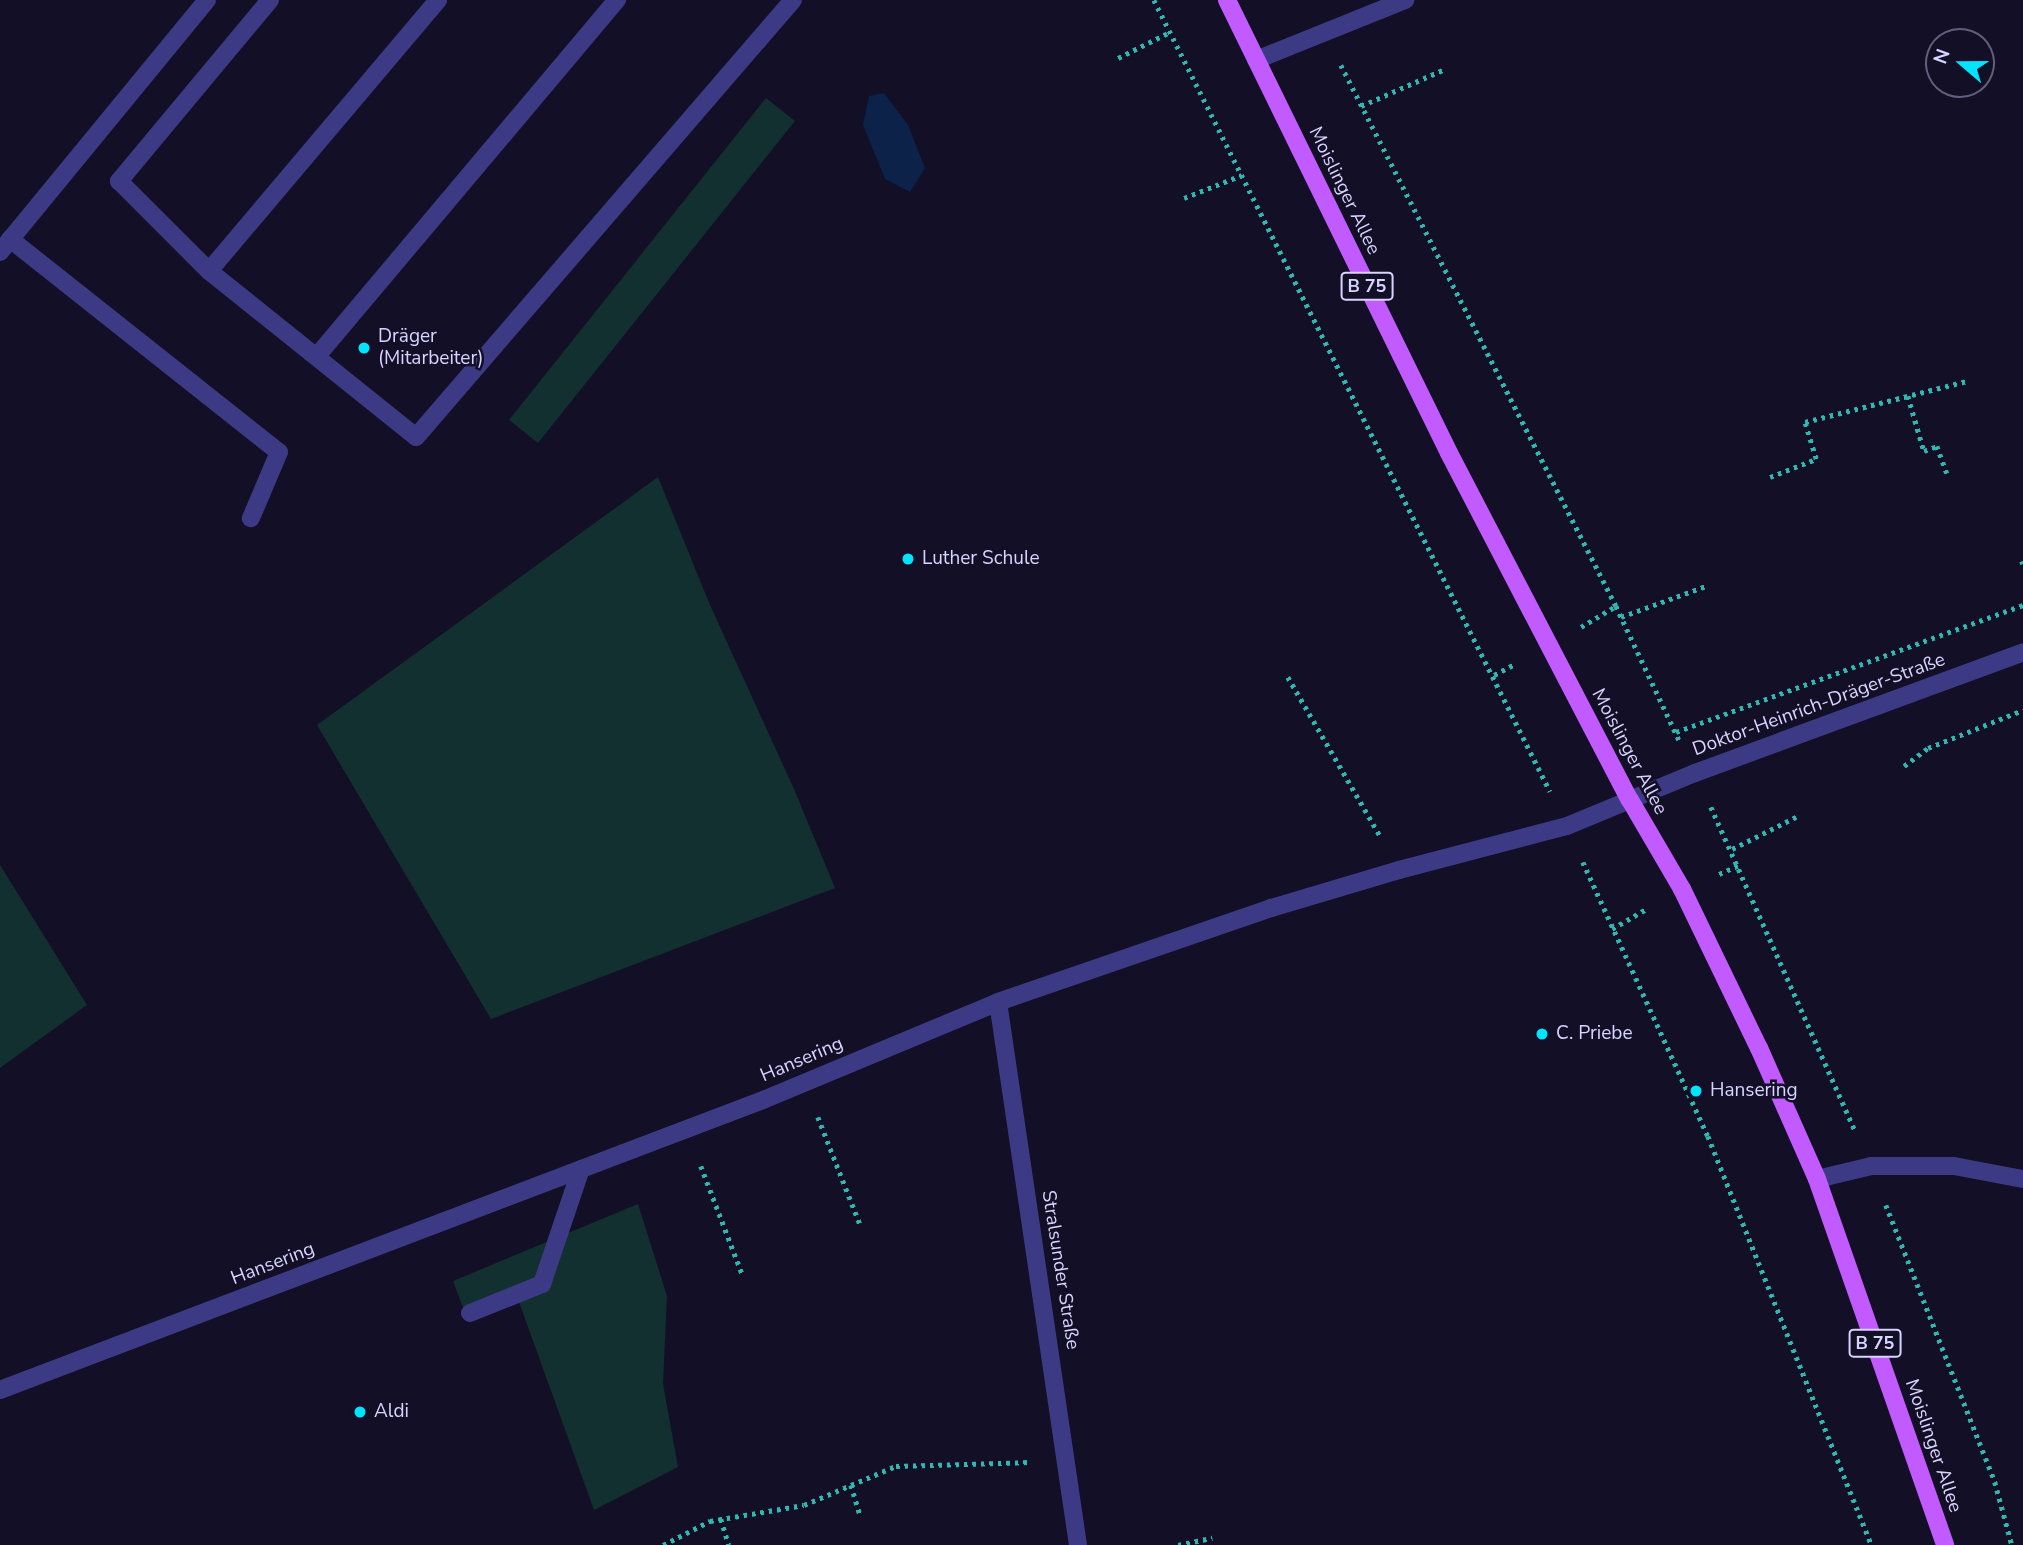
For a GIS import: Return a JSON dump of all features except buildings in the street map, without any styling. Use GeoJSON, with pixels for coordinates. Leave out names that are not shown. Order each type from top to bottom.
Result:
{"type":"FeatureCollection","features":[{"type":"Feature","properties":{"kind":"main road","name":"Moislinger Allee"},"geometry":{"type":"LineString","coordinates":[[1227,0],[1449,453],[1630,800],[1682,889],[1759,1048],[1817,1179],[1945,1545]]}},
{"type":"Feature","properties":{"kind":"street"},"geometry":{"type":"LineString","coordinates":[[208,0],[5,245],[279,452],[251,518]]}},
{"type":"Feature","properties":{"kind":"street"},"geometry":{"type":"LineString","coordinates":[[270,0],[119,181],[209,271],[416,437],[793,0]]}},
{"type":"Feature","properties":{"kind":"street"},"geometry":{"type":"LineString","coordinates":[[209,271],[438,0]]}},
{"type":"Feature","properties":{"kind":"street"},"geometry":{"type":"LineString","coordinates":[[317,355],[617,0]]}},
{"type":"Feature","properties":{"kind":"street"},"geometry":{"type":"LineString","coordinates":[[1256,60],[1405,0]]}},
{"type":"Feature","properties":{"kind":"street","name":"Doktor-Heinrich-Dräger-Straße"},"geometry":{"type":"LineString","coordinates":[[1630,800],[2023,652]]}},
{"type":"Feature","properties":{"kind":"street","name":"Hansering"},"geometry":{"type":"LineString","coordinates":[[0,1390],[804,1083],[998,1002],[1271,908],[1399,870],[1567,826],[1630,800]]}},
{"type":"Feature","properties":{"kind":"street","name":"Stralsunder Straße"},"geometry":{"type":"LineString","coordinates":[[998,1002],[1050,1344],[1077,1545]]}},
{"type":"Feature","properties":{"kind":"street"},"geometry":{"type":"LineString","coordinates":[[1817,1179],[1871,1166],[1954,1166],[2023,1180]]}},
{"type":"Feature","properties":{"kind":"street"},"geometry":{"type":"LineString","coordinates":[[470,1313],[542,1284],[581,1168]]}},
{"type":"Feature","properties":{"kind":"path"},"geometry":{"type":"LineString","coordinates":[[1154,0],[1567,826],[1708,1136],[1872,1545]]}},
{"type":"Feature","properties":{"kind":"path"},"geometry":{"type":"LineString","coordinates":[[1118,58],[1170,32]]}},
{"type":"Feature","properties":{"kind":"path"},"geometry":{"type":"LineString","coordinates":[[1361,106],[1445,69]]}},
{"type":"Feature","properties":{"kind":"path"},"geometry":{"type":"LineString","coordinates":[[1184,198],[1242,175]]}},
{"type":"Feature","properties":{"kind":"path"},"geometry":{"type":"LineString","coordinates":[[1770,477],[1816,459],[1805,422],[1966,381]]}},
{"type":"Feature","properties":{"kind":"path"},"geometry":{"type":"LineString","coordinates":[[1908,396],[1924,451],[1937,446],[1948,476]]}},
{"type":"Feature","properties":{"kind":"path"},"geometry":{"type":"LineString","coordinates":[[1621,617],[1706,586]]}},
{"type":"Feature","properties":{"kind":"path"},"geometry":{"type":"LineString","coordinates":[[1676,732],[2023,605]]}},
{"type":"Feature","properties":{"kind":"path"},"geometry":{"type":"LineString","coordinates":[[1288,677],[1399,870]]}},
{"type":"Feature","properties":{"kind":"path"},"geometry":{"type":"LineString","coordinates":[[1903,766],[1928,748],[2023,710]]}},
{"type":"Feature","properties":{"kind":"path"},"geometry":{"type":"LineString","coordinates":[[1732,849],[1798,816]]}},
{"type":"Feature","properties":{"kind":"path"},"geometry":{"type":"LineString","coordinates":[[804,1083],[861,1227]]}},
{"type":"Feature","properties":{"kind":"path"},"geometry":{"type":"LineString","coordinates":[[687,1128],[743,1276]]}},
{"type":"Feature","properties":{"kind":"path"},"geometry":{"type":"LineString","coordinates":[[663,1545],[710,1521],[804,1505],[896,1466],[1064,1461]]}},
{"type":"Feature","properties":{"kind":"path"},"geometry":{"type":"LineString","coordinates":[[851,1485],[860,1515]]}},
{"type":"Feature","properties":{"kind":"path"},"geometry":{"type":"LineString","coordinates":[[721,1519],[729,1545]]}},
{"type":"Feature","properties":{"kind":"path"},"geometry":{"type":"LineString","coordinates":[[1178,1545],[1212,1538]]}},
{"type":"Feature","properties":{"kind":"green space"},"geometry":{"type":"Polygon","coordinates":[[[766,98],[795,121],[538,443],[509,420],[766,98]]]}},
{"type":"Feature","properties":{"kind":"green space"},"geometry":{"type":"Polygon","coordinates":[[[658,477],[710,605],[794,789],[835,888],[491,1019],[317,725],[658,477]]]}},
{"type":"Feature","properties":{"kind":"green space"},"geometry":{"type":"Polygon","coordinates":[[[0,865],[87,1005],[0,1068],[0,865]]]}},
{"type":"Feature","properties":{"kind":"green space"},"geometry":{"type":"Polygon","coordinates":[[[638,1204],[667,1296],[663,1384],[678,1467],[594,1510],[519,1302],[468,1321],[453,1281],[638,1204]]]}},
{"type":"Feature","properties":{"kind":"water"},"geometry":{"type":"Polygon","coordinates":[[[884,93],[908,125],[925,168],[910,192],[885,179],[863,125],[869,96],[884,93]]]}},
{"type":"Feature","properties":{"kind":"place","name":"Dräger (Mitarbeiter)"},"geometry":{"type":"Point","coordinates":[364,348]}},
{"type":"Feature","properties":{"kind":"place","name":"Luther Schule"},"geometry":{"type":"Point","coordinates":[908,559]}},
{"type":"Feature","properties":{"kind":"place","name":"C. Priebe"},"geometry":{"type":"Point","coordinates":[1542,1034]}},
{"type":"Feature","properties":{"kind":"place","name":"Hansering"},"geometry":{"type":"Point","coordinates":[1696,1091]}},
{"type":"Feature","properties":{"kind":"place","name":"Aldi"},"geometry":{"type":"Point","coordinates":[360,1412]}}]}
